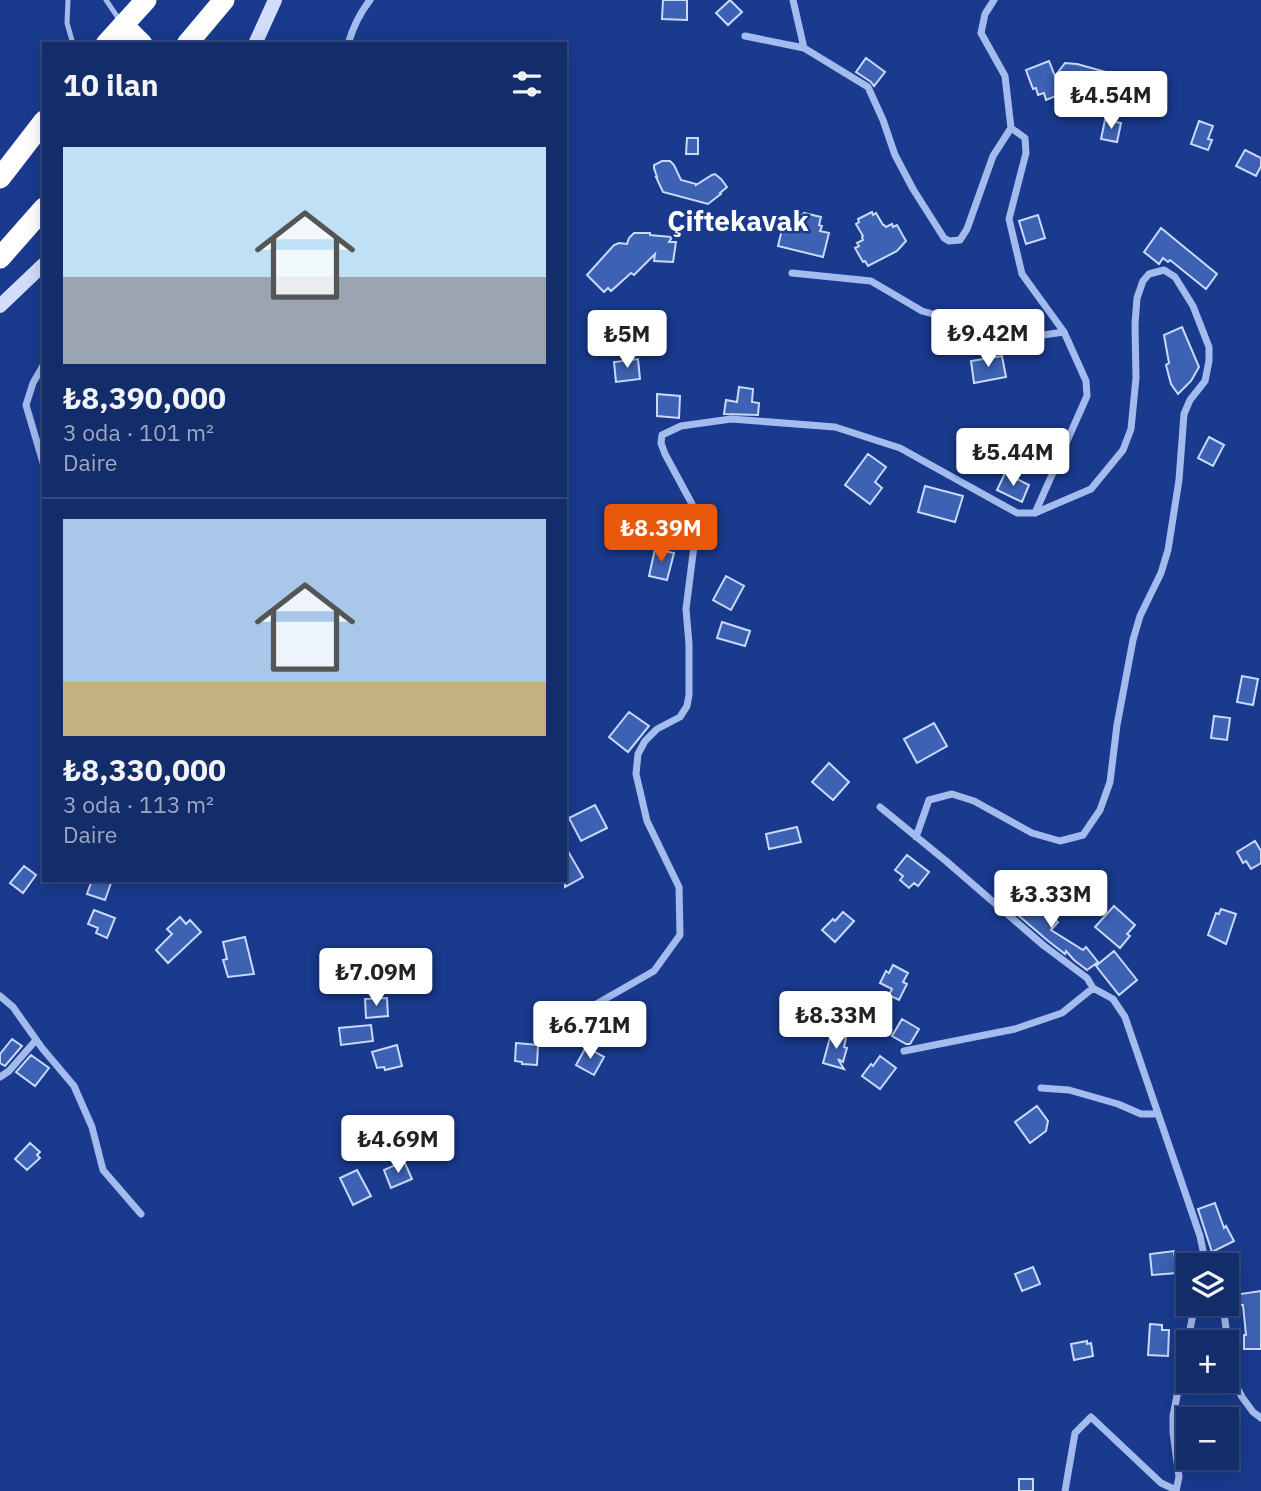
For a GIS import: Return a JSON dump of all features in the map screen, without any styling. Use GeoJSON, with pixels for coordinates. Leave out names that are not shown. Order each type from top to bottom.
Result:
{"type":"FeatureCollection","features":[{"type":"Feature","properties":{"kind":"highway"},"geometry":{"type":"LineString","coordinates":[[108,42],[146,0]]}},
{"type":"Feature","properties":{"kind":"highway"},"geometry":{"type":"LineString","coordinates":[[189,42],[224,0]]}},
{"type":"Feature","properties":{"kind":"highway"},"geometry":{"type":"LineString","coordinates":[[123,24],[140,42]]}},
{"type":"Feature","properties":{"kind":"highway"},"geometry":{"type":"LineString","coordinates":[[0,178],[42,124]]}},
{"type":"Feature","properties":{"kind":"highway"},"geometry":{"type":"LineString","coordinates":[[0,258],[42,210]]}},
{"type":"Feature","properties":{"kind":"street"},"geometry":{"type":"LineString","coordinates":[[256,42],[275,0]]}},
{"type":"Feature","properties":{"kind":"street"},"geometry":{"type":"LineString","coordinates":[[349,42],[353,27],[370,0]]}},
{"type":"Feature","properties":{"kind":"street"},"geometry":{"type":"LineString","coordinates":[[793,0],[804,48]]}},
{"type":"Feature","properties":{"kind":"street"},"geometry":{"type":"LineString","coordinates":[[745,36],[804,48],[868,87],[907,178],[944,238],[949,241],[960,240],[967,229],[993,156],[1011,128],[1005,76],[981,33],[985,14],[993,0]]}},
{"type":"Feature","properties":{"kind":"street"},"geometry":{"type":"LineString","coordinates":[[1011,128],[1025,138],[1026,153],[1009,219],[1022,274],[1063,332],[1086,381],[1087,396],[1034,513]]}},
{"type":"Feature","properties":{"kind":"street"},"geometry":{"type":"LineString","coordinates":[[0,306],[42,266]]}},
{"type":"Feature","properties":{"kind":"street"},"geometry":{"type":"LineString","coordinates":[[570,1019],[654,971],[681,935],[679,887],[648,821],[636,774],[638,754],[645,741],[657,729],[680,717],[687,706],[689,695],[686,609],[697,522],[691,504],[665,454],[661,443],[662,435],[681,426],[731,419],[835,427],[900,448],[1017,513],[1034,513],[1091,489],[1123,450],[1130,429],[1136,378],[1137,298],[1143,281],[1149,274],[1164,270],[1175,277],[1193,306],[1209,347],[1209,361],[1205,381],[1189,400],[1184,414],[1168,550],[1161,573],[1140,615],[1133,640],[1117,725],[1110,782],[1100,810],[1083,835],[1060,841],[1032,833],[974,801],[952,794],[929,800],[916,837]]}},
{"type":"Feature","properties":{"kind":"street"},"geometry":{"type":"LineString","coordinates":[[792,272],[871,281],[922,311],[958,321],[987,343],[1063,332]]}},
{"type":"Feature","properties":{"kind":"street"},"geometry":{"type":"LineString","coordinates":[[42,367],[33,383],[26,405],[42,459]]}},
{"type":"Feature","properties":{"kind":"street"},"geometry":{"type":"LineString","coordinates":[[880,807],[1043,945],[1087,978],[1093,988],[1113,999],[1125,1017],[1204,1253]]}},
{"type":"Feature","properties":{"kind":"street"},"geometry":{"type":"LineString","coordinates":[[904,1051],[1027,1025],[1062,1013],[1093,988]]}},
{"type":"Feature","properties":{"kind":"street"},"geometry":{"type":"LineString","coordinates":[[0,996],[13,1007],[74,1086],[92,1128],[103,1170],[141,1214]]}},
{"type":"Feature","properties":{"kind":"street"},"geometry":{"type":"LineString","coordinates":[[0,1077],[9,1071],[36,1040]]}},
{"type":"Feature","properties":{"kind":"street"},"geometry":{"type":"LineString","coordinates":[[1041,1088],[1069,1090],[1118,1104],[1140,1114],[1158,1114]]}},
{"type":"Feature","properties":{"kind":"street"},"geometry":{"type":"LineString","coordinates":[[1065,1491],[1076,1433],[1091,1417],[1161,1483],[1176,1491],[1179,1477],[1173,1416],[1193,1316]]}},
{"type":"Feature","properties":{"kind":"street"},"geometry":{"type":"LineString","coordinates":[[1225,1316],[1233,1378],[1242,1397],[1261,1418]]}},
{"type":"Feature","properties":{"kind":"lane"},"geometry":{"type":"LineString","coordinates":[[68,0],[67,23],[72,42]]}},
{"type":"Feature","properties":{"kind":"lane"},"geometry":{"type":"LineString","coordinates":[[106,0],[123,24]]}},
{"type":"Feature","properties":{"kind":"building"},"geometry":{"type":"Polygon","coordinates":[[[663,0],[687,0],[687,20],[662,19],[663,0]]]}},
{"type":"Feature","properties":{"kind":"building"},"geometry":{"type":"Polygon","coordinates":[[[730,0],[742,12],[728,25],[716,13],[730,0]]]}},
{"type":"Feature","properties":{"kind":"building"},"geometry":{"type":"Polygon","coordinates":[[[866,58],[885,72],[874,86],[856,72],[866,58]]]}},
{"type":"Feature","properties":{"kind":"building"},"geometry":{"type":"Polygon","coordinates":[[[1049,61],[1055,76],[1065,63],[1113,74],[1106,97],[1086,91],[1089,81],[1056,79],[1061,94],[1046,100],[1044,93],[1038,95],[1026,70],[1049,61]]]}},
{"type":"Feature","properties":{"kind":"building"},"geometry":{"type":"Polygon","coordinates":[[[1105,120],[1121,123],[1117,142],[1101,139],[1105,120]]]}},
{"type":"Feature","properties":{"kind":"building"},"geometry":{"type":"Polygon","coordinates":[[[1199,121],[1213,126],[1208,139],[1212,140],[1208,150],[1191,144],[1199,121]]]}},
{"type":"Feature","properties":{"kind":"building"},"geometry":{"type":"Polygon","coordinates":[[[687,138],[698,138],[698,154],[686,154],[687,138]]]}},
{"type":"Feature","properties":{"kind":"building"},"geometry":{"type":"Polygon","coordinates":[[[1245,150],[1261,158],[1261,166],[1256,176],[1236,166],[1245,150]]]}},
{"type":"Feature","properties":{"kind":"building"},"geometry":{"type":"Polygon","coordinates":[[[670,161],[674,165],[681,180],[696,185],[715,174],[727,187],[708,204],[663,192],[654,168],[654,165],[670,161]]]}},
{"type":"Feature","properties":{"kind":"building"},"geometry":{"type":"Polygon","coordinates":[[[872,212],[873,215],[876,213],[886,227],[897,225],[906,241],[897,251],[868,266],[855,248],[859,246],[857,243],[863,240],[856,224],[858,219],[872,212]]]}},
{"type":"Feature","properties":{"kind":"building"},"geometry":{"type":"Polygon","coordinates":[[[795,213],[821,217],[820,231],[829,233],[823,257],[778,246],[784,221],[792,224],[795,213]]]}},
{"type":"Feature","properties":{"kind":"building"},"geometry":{"type":"Polygon","coordinates":[[[1038,215],[1045,238],[1026,244],[1019,221],[1038,215]]]}},
{"type":"Feature","properties":{"kind":"building"},"geometry":{"type":"Polygon","coordinates":[[[1161,228],[1217,274],[1206,289],[1170,260],[1168,262],[1163,258],[1159,264],[1144,252],[1161,228]]]}},
{"type":"Feature","properties":{"kind":"building"},"geometry":{"type":"Polygon","coordinates":[[[634,233],[672,237],[669,242],[676,242],[673,262],[654,261],[655,254],[634,275],[631,273],[611,291],[608,288],[604,292],[587,275],[614,245],[627,244],[634,233]]]}},
{"type":"Feature","properties":{"kind":"building"},"geometry":{"type":"Polygon","coordinates":[[[1182,327],[1199,367],[1191,381],[1178,394],[1171,384],[1166,365],[1169,363],[1164,335],[1182,327]]]}},
{"type":"Feature","properties":{"kind":"building"},"geometry":{"type":"Polygon","coordinates":[[[1002,356],[1006,377],[974,383],[971,361],[1002,356]]]}},
{"type":"Feature","properties":{"kind":"building"},"geometry":{"type":"Polygon","coordinates":[[[638,359],[640,379],[616,382],[614,362],[638,359]]]}},
{"type":"Feature","properties":{"kind":"building"},"geometry":{"type":"Polygon","coordinates":[[[739,387],[753,389],[752,402],[759,403],[758,415],[724,414],[726,400],[737,402],[739,387]]]}},
{"type":"Feature","properties":{"kind":"building"},"geometry":{"type":"Polygon","coordinates":[[[657,394],[680,396],[679,418],[657,416],[657,394]]]}},
{"type":"Feature","properties":{"kind":"building"},"geometry":{"type":"Polygon","coordinates":[[[1209,437],[1224,445],[1213,466],[1198,458],[1209,437]]]}},
{"type":"Feature","properties":{"kind":"building"},"geometry":{"type":"Polygon","coordinates":[[[868,454],[886,467],[875,482],[882,488],[870,504],[845,485],[868,454]]]}},
{"type":"Feature","properties":{"kind":"building"},"geometry":{"type":"Polygon","coordinates":[[[1005,473],[1029,485],[1022,502],[997,490],[1005,473]]]}},
{"type":"Feature","properties":{"kind":"building"},"geometry":{"type":"Polygon","coordinates":[[[925,486],[963,496],[955,522],[918,512],[925,486]]]}},
{"type":"Feature","properties":{"kind":"building"},"geometry":{"type":"Polygon","coordinates":[[[655,549],[674,553],[667,580],[649,576],[655,549]]]}},
{"type":"Feature","properties":{"kind":"building"},"geometry":{"type":"Polygon","coordinates":[[[726,576],[744,586],[731,610],[713,600],[726,576]]]}},
{"type":"Feature","properties":{"kind":"building"},"geometry":{"type":"Polygon","coordinates":[[[722,622],[750,631],[745,646],[717,638],[722,622]]]}},
{"type":"Feature","properties":{"kind":"building"},"geometry":{"type":"Polygon","coordinates":[[[1242,676],[1258,679],[1253,705],[1237,702],[1242,676]]]}},
{"type":"Feature","properties":{"kind":"building"},"geometry":{"type":"Polygon","coordinates":[[[629,712],[649,726],[628,752],[609,737],[629,712]]]}},
{"type":"Feature","properties":{"kind":"building"},"geometry":{"type":"Polygon","coordinates":[[[1214,716],[1230,718],[1227,740],[1211,738],[1214,716]]]}},
{"type":"Feature","properties":{"kind":"building"},"geometry":{"type":"Polygon","coordinates":[[[934,723],[947,746],[917,763],[904,739],[934,723]]]}},
{"type":"Feature","properties":{"kind":"building"},"geometry":{"type":"Polygon","coordinates":[[[829,763],[849,782],[833,800],[812,782],[829,763]]]}},
{"type":"Feature","properties":{"kind":"building"},"geometry":{"type":"Polygon","coordinates":[[[595,805],[607,828],[581,841],[569,818],[595,805]]]}},
{"type":"Feature","properties":{"kind":"building"},"geometry":{"type":"Polygon","coordinates":[[[797,827],[801,842],[769,849],[766,834],[797,827]]]}},
{"type":"Feature","properties":{"kind":"building"},"geometry":{"type":"Polygon","coordinates":[[[1255,841],[1261,851],[1261,863],[1251,869],[1246,861],[1243,863],[1237,852],[1255,841]]]}},
{"type":"Feature","properties":{"kind":"building"},"geometry":{"type":"Polygon","coordinates":[[[567,849],[583,877],[565,887],[567,882],[567,849]]]}},
{"type":"Feature","properties":{"kind":"building"},"geometry":{"type":"Polygon","coordinates":[[[907,855],[929,872],[918,886],[914,883],[909,888],[900,880],[903,876],[895,870],[907,855]]]}},
{"type":"Feature","properties":{"kind":"building"},"geometry":{"type":"Polygon","coordinates":[[[24,866],[36,875],[23,893],[10,883],[24,866]]]}},
{"type":"Feature","properties":{"kind":"building"},"geometry":{"type":"Polygon","coordinates":[[[91,882],[111,883],[105,900],[87,894],[91,882]]]}},
{"type":"Feature","properties":{"kind":"building"},"geometry":{"type":"Polygon","coordinates":[[[1026,893],[1058,922],[1051,930],[1083,950],[1086,947],[1098,962],[1087,970],[1011,909],[1026,893]]]}},
{"type":"Feature","properties":{"kind":"building"},"geometry":{"type":"Polygon","coordinates":[[[1114,906],[1135,925],[1120,948],[1095,927],[1114,906]]]}},
{"type":"Feature","properties":{"kind":"building"},"geometry":{"type":"Polygon","coordinates":[[[1221,909],[1236,914],[1226,944],[1208,935],[1216,913],[1219,914],[1221,909]]]}},
{"type":"Feature","properties":{"kind":"building"},"geometry":{"type":"Polygon","coordinates":[[[94,910],[115,918],[107,938],[96,933],[98,928],[88,924],[94,910]]]}},
{"type":"Feature","properties":{"kind":"building"},"geometry":{"type":"Polygon","coordinates":[[[843,912],[854,921],[835,942],[822,930],[843,912]]]}},
{"type":"Feature","properties":{"kind":"building"},"geometry":{"type":"Polygon","coordinates":[[[180,917],[186,924],[190,920],[201,932],[168,963],[156,950],[172,934],[167,929],[180,917]]]}},
{"type":"Feature","properties":{"kind":"building"},"geometry":{"type":"Polygon","coordinates":[[[245,937],[254,974],[228,977],[223,960],[227,959],[223,942],[245,937]]]}},
{"type":"Feature","properties":{"kind":"building"},"geometry":{"type":"Polygon","coordinates":[[[1114,951],[1137,980],[1119,995],[1096,966],[1114,951]]]}},
{"type":"Feature","properties":{"kind":"building"},"geometry":{"type":"Polygon","coordinates":[[[893,965],[908,973],[903,982],[907,984],[899,1000],[889,995],[892,989],[880,983],[886,971],[889,973],[893,965]]]}},
{"type":"Feature","properties":{"kind":"building"},"geometry":{"type":"Polygon","coordinates":[[[387,998],[388,1016],[366,1018],[365,999],[387,998]]]}},
{"type":"Feature","properties":{"kind":"building"},"geometry":{"type":"Polygon","coordinates":[[[902,1019],[919,1029],[910,1044],[892,1036],[902,1019]]]}},
{"type":"Feature","properties":{"kind":"building"},"geometry":{"type":"Polygon","coordinates":[[[371,1025],[373,1041],[341,1045],[339,1028],[371,1025]]]}},
{"type":"Feature","properties":{"kind":"building"},"geometry":{"type":"Polygon","coordinates":[[[831,1034],[846,1038],[844,1047],[847,1048],[843,1062],[838,1059],[844,1069],[823,1063],[831,1034]]]}},
{"type":"Feature","properties":{"kind":"building"},"geometry":{"type":"Polygon","coordinates":[[[12,1039],[22,1046],[5,1066],[0,1063],[0,1054],[12,1039]]]}},
{"type":"Feature","properties":{"kind":"building"},"geometry":{"type":"Polygon","coordinates":[[[516,1043],[538,1045],[537,1065],[515,1061],[516,1043]]]}},
{"type":"Feature","properties":{"kind":"building"},"geometry":{"type":"Polygon","coordinates":[[[397,1045],[402,1066],[385,1070],[384,1067],[377,1068],[372,1052],[397,1045]]]}},
{"type":"Feature","properties":{"kind":"building"},"geometry":{"type":"Polygon","coordinates":[[[586,1047],[604,1057],[594,1075],[576,1065],[586,1047]]]}},
{"type":"Feature","properties":{"kind":"building"},"geometry":{"type":"Polygon","coordinates":[[[31,1055],[49,1068],[35,1086],[16,1072],[31,1055]]]}},
{"type":"Feature","properties":{"kind":"building"},"geometry":{"type":"Polygon","coordinates":[[[880,1056],[896,1068],[880,1089],[862,1076],[880,1056]]]}},
{"type":"Feature","properties":{"kind":"building"},"geometry":{"type":"Polygon","coordinates":[[[1037,1106],[1048,1121],[1046,1131],[1030,1143],[1015,1122],[1037,1106]]]}},
{"type":"Feature","properties":{"kind":"building"},"geometry":{"type":"Polygon","coordinates":[[[30,1143],[40,1152],[37,1155],[40,1158],[27,1170],[15,1159],[30,1143]]]}},
{"type":"Feature","properties":{"kind":"building"},"geometry":{"type":"Polygon","coordinates":[[[404,1161],[412,1179],[391,1188],[384,1170],[404,1161]]]}},
{"type":"Feature","properties":{"kind":"building"},"geometry":{"type":"Polygon","coordinates":[[[357,1170],[371,1196],[353,1205],[340,1178],[357,1170]]]}},
{"type":"Feature","properties":{"kind":"building"},"geometry":{"type":"Polygon","coordinates":[[[1215,1203],[1224,1228],[1226,1226],[1234,1241],[1212,1252],[1198,1209],[1215,1203]]]}},
{"type":"Feature","properties":{"kind":"building"},"geometry":{"type":"Polygon","coordinates":[[[1174,1251],[1176,1273],[1152,1275],[1150,1254],[1174,1251]]]}},
{"type":"Feature","properties":{"kind":"building"},"geometry":{"type":"Polygon","coordinates":[[[1033,1267],[1040,1284],[1022,1291],[1015,1274],[1033,1267]]]}},
{"type":"Feature","properties":{"kind":"building"},"geometry":{"type":"Polygon","coordinates":[[[1261,1291],[1261,1349],[1244,1349],[1246,1335],[1243,1305],[1239,1305],[1239,1294],[1261,1291]]]}},
{"type":"Feature","properties":{"kind":"building"},"geometry":{"type":"Polygon","coordinates":[[[1150,1324],[1162,1325],[1162,1330],[1169,1330],[1168,1356],[1148,1355],[1150,1324]]]}},
{"type":"Feature","properties":{"kind":"building"},"geometry":{"type":"Polygon","coordinates":[[[1087,1341],[1087,1344],[1091,1343],[1093,1356],[1074,1360],[1071,1344],[1087,1341]]]}},
{"type":"Feature","properties":{"kind":"building"},"geometry":{"type":"Polygon","coordinates":[[[1019,1479],[1033,1479],[1033,1491],[1019,1491],[1019,1479]]]}},
{"type":"Feature","properties":{"kind":"district","name":"Çiftekavak"},"geometry":{"type":"Point","coordinates":[738,220]}}]}
